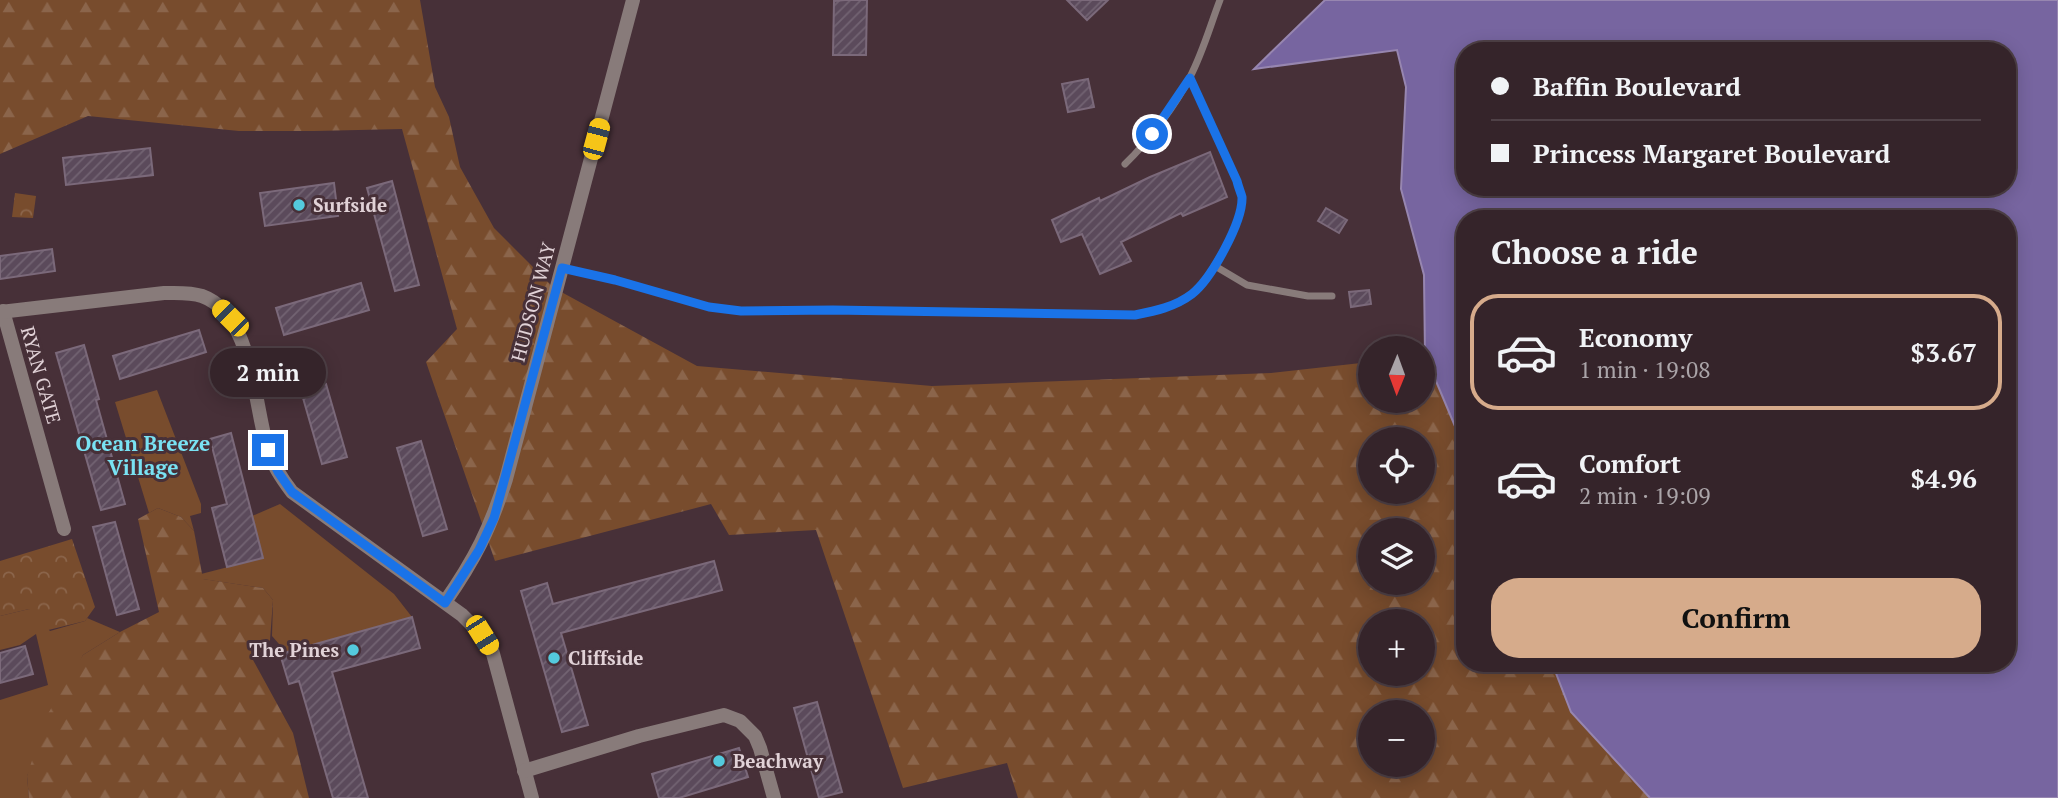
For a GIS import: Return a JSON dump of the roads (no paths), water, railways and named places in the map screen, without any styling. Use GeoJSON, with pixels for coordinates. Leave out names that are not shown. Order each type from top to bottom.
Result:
{"type":"FeatureCollection","features":[{"type":"Feature","properties":{"kind":"street","name":"HUDSON WAY"},"geometry":{"type":"LineString","coordinates":[[445,603],[479,550],[494,518],[633,0]]}},
{"type":"Feature","properties":{"kind":"street"},"geometry":{"type":"LineString","coordinates":[[2,312],[186,292],[204,297],[219,307],[230,318],[237,332],[253,382],[268,450],[278,472],[292,492],[462,615],[482,635],[492,650],[532,798]]}},
{"type":"Feature","properties":{"kind":"street","name":"RYAN GATE"},"geometry":{"type":"LineString","coordinates":[[2,312],[64,529]]}},
{"type":"Feature","properties":{"kind":"street"},"geometry":{"type":"LineString","coordinates":[[524,771],[639,736],[724,715],[740,721],[755,736],[774,798]]}},
{"type":"Feature","properties":{"kind":"lane"},"geometry":{"type":"LineString","coordinates":[[1125,164],[1138,152],[1190,78],[1220,0]]}},
{"type":"Feature","properties":{"kind":"lane"},"geometry":{"type":"LineString","coordinates":[[562,268],[709,307],[741,311],[1135,315],[1162,310],[1191,295],[1212,272],[1236,223],[1242,198],[1237,181],[1190,78]]}},
{"type":"Feature","properties":{"kind":"lane"},"geometry":{"type":"LineString","coordinates":[[1215,266],[1247,285],[1308,296],[1332,296]]}},
{"type":"Feature","properties":{"kind":"place","name":"Surfside"},"geometry":{"type":"Point","coordinates":[299,205]}},
{"type":"Feature","properties":{"kind":"place","name":"The Pines"},"geometry":{"type":"Point","coordinates":[353,650]}},
{"type":"Feature","properties":{"kind":"place","name":"Cliffside"},"geometry":{"type":"Point","coordinates":[554,658]}},
{"type":"Feature","properties":{"kind":"place","name":"Beachway"},"geometry":{"type":"Point","coordinates":[719,761]}},
{"type":"Feature","properties":{"kind":"district","name":"Ocean Breeze Village"},"geometry":{"type":"Point","coordinates":[143,456]}}]}
